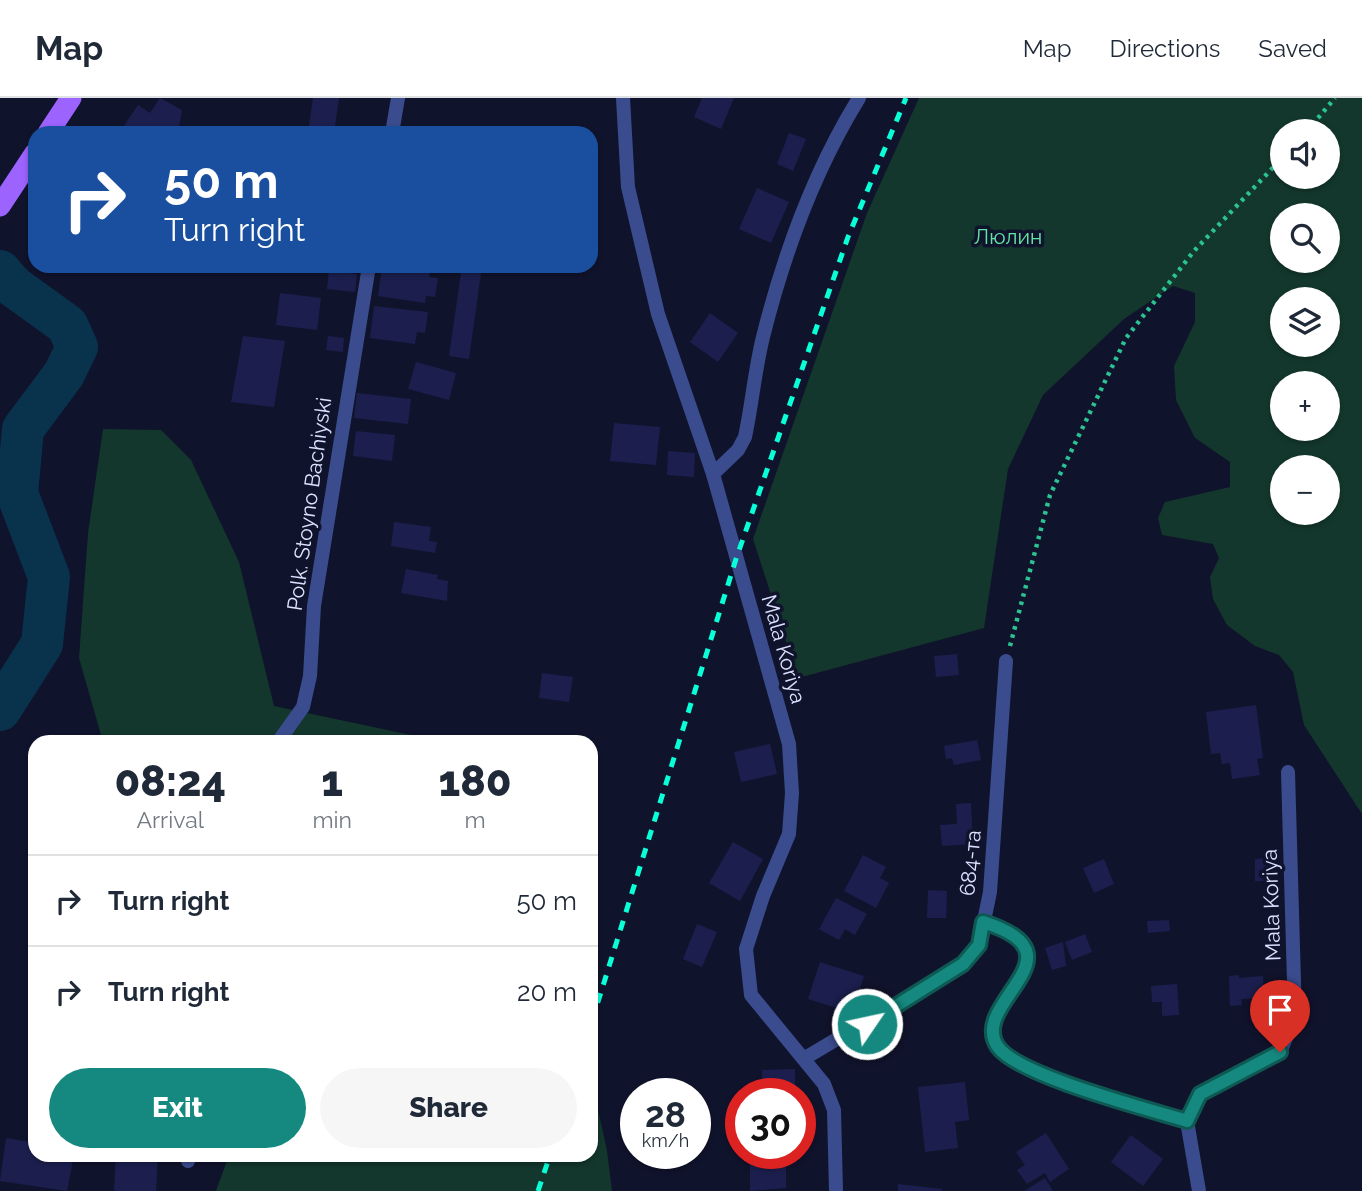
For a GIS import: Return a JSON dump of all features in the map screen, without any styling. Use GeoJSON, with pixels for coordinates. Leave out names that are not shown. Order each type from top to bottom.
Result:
{"type":"FeatureCollection","features":[{"type":"Feature","properties":{"kind":"main road"},"geometry":{"type":"LineString","coordinates":[[53,126],[71,98]]}},
{"type":"Feature","properties":{"kind":"main road"},"geometry":{"type":"LineString","coordinates":[[4,200],[28,164]]}},
{"type":"Feature","properties":{"kind":"street"},"geometry":{"type":"LineString","coordinates":[[393,126],[398,98]]}},
{"type":"Feature","properties":{"kind":"street","name":"Mala Koriya"},"geometry":{"type":"LineString","coordinates":[[623,98],[628,187],[658,314],[713,474],[789,744],[789,834],[763,896],[746,949],[751,995],[782,1036],[805,1058],[824,1083],[834,1110],[836,1191]]}},
{"type":"Feature","properties":{"kind":"street"},"geometry":{"type":"LineString","coordinates":[[713,474],[738,450],[745,437],[762,338],[805,206],[834,140],[859,98]]}},
{"type":"Feature","properties":{"kind":"street","name":"Polk. Stoyno Bachiyski"},"geometry":{"type":"LineString","coordinates":[[283,735],[303,706],[310,676],[314,606],[368,273]]}},
{"type":"Feature","properties":{"kind":"street","name":"684-та"},"geometry":{"type":"LineString","coordinates":[[805,1058],[867,1024],[963,964],[979,945],[995,849],[1006,660]]}},
{"type":"Feature","properties":{"kind":"street","name":"Mala Koriya"},"geometry":{"type":"LineString","coordinates":[[1187,1121],[1200,1094],[1280,1052],[1295,1017],[1288,772]]}},
{"type":"Feature","properties":{"kind":"street"},"geometry":{"type":"LineString","coordinates":[[983,922],[1011,931],[1022,943],[1026,958],[1025,975],[995,1014],[992,1034],[999,1048],[1024,1066],[1187,1121],[1199,1191]]}},
{"type":"Feature","properties":{"kind":"path"},"geometry":{"type":"LineString","coordinates":[[1317,119],[1335,98]]}},
{"type":"Feature","properties":{"kind":"path"},"geometry":{"type":"LineString","coordinates":[[1006,660],[1050,495],[1126,338],[1194,251],[1270,171]]}},
{"type":"Feature","properties":{"kind":"green space","name":"Люлин"},"geometry":{"type":"Polygon","coordinates":[[[919,98],[1362,98],[1362,814],[1304,725],[1293,672],[1279,655],[1255,646],[1227,625],[1213,599],[1210,577],[1219,558],[1213,544],[1162,535],[1158,518],[1165,502],[1230,487],[1230,462],[1195,438],[1176,400],[1174,366],[1195,322],[1195,293],[1173,286],[1124,319],[1043,395],[1008,469],[984,628],[798,678],[753,539],[867,213],[919,98]]]}},
{"type":"Feature","properties":{"kind":"green space"},"geometry":{"type":"Polygon","coordinates":[[[103,429],[161,430],[191,460],[239,562],[274,706],[411,735],[101,735],[79,658],[88,533],[103,429]]]}},
{"type":"Feature","properties":{"kind":"green space"},"geometry":{"type":"Polygon","coordinates":[[[598,1110],[612,1191],[216,1191],[226,1162],[598,1162],[598,1110]]]}},
{"type":"Feature","properties":{"kind":"building"},"geometry":{"type":"Polygon","coordinates":[[[160,98],[182,110],[179,126],[124,126],[138,105],[150,113],[160,98]]]}},
{"type":"Feature","properties":{"kind":"building"},"geometry":{"type":"Polygon","coordinates":[[[313,98],[339,98],[335,126],[309,126],[313,98]]]}},
{"type":"Feature","properties":{"kind":"building"},"geometry":{"type":"Polygon","coordinates":[[[702,98],[734,98],[721,129],[694,117],[702,98]]]}},
{"type":"Feature","properties":{"kind":"building"},"geometry":{"type":"Polygon","coordinates":[[[789,133],[806,139],[793,171],[777,164],[789,133]]]}},
{"type":"Feature","properties":{"kind":"building"},"geometry":{"type":"Polygon","coordinates":[[[757,188],[789,202],[771,243],[739,229],[757,188]]]}},
{"type":"Feature","properties":{"kind":"building"},"geometry":{"type":"Polygon","coordinates":[[[329,273],[357,274],[355,292],[327,289],[329,273]]]}},
{"type":"Feature","properties":{"kind":"building"},"geometry":{"type":"Polygon","coordinates":[[[381,273],[430,273],[429,277],[438,278],[435,297],[426,296],[425,303],[378,296],[381,273]]]}},
{"type":"Feature","properties":{"kind":"building"},"geometry":{"type":"Polygon","coordinates":[[[461,273],[481,273],[469,359],[449,356],[461,273]]]}},
{"type":"Feature","properties":{"kind":"building"},"geometry":{"type":"Polygon","coordinates":[[[280,293],[321,298],[317,330],[276,325],[280,293]]]}},
{"type":"Feature","properties":{"kind":"building"},"geometry":{"type":"Polygon","coordinates":[[[374,306],[428,312],[425,333],[417,332],[415,344],[370,338],[374,306]]]}},
{"type":"Feature","properties":{"kind":"building"},"geometry":{"type":"Polygon","coordinates":[[[710,313],[738,333],[718,362],[690,342],[710,313]]]}},
{"type":"Feature","properties":{"kind":"building"},"geometry":{"type":"Polygon","coordinates":[[[243,336],[285,341],[274,407],[231,402],[243,336]]]}},
{"type":"Feature","properties":{"kind":"building"},"geometry":{"type":"Polygon","coordinates":[[[328,336],[344,338],[343,352],[326,350],[328,336]]]}},
{"type":"Feature","properties":{"kind":"building"},"geometry":{"type":"Polygon","coordinates":[[[416,362],[456,373],[449,400],[408,389],[416,362]]]}},
{"type":"Feature","properties":{"kind":"building"},"geometry":{"type":"Polygon","coordinates":[[[357,393],[411,399],[408,424],[354,418],[357,393]]]}},
{"type":"Feature","properties":{"kind":"building"},"geometry":{"type":"Polygon","coordinates":[[[614,423],[660,427],[656,465],[610,461],[614,423]]]}},
{"type":"Feature","properties":{"kind":"building"},"geometry":{"type":"Polygon","coordinates":[[[356,431],[395,435],[392,461],[353,456],[356,431]]]}},
{"type":"Feature","properties":{"kind":"building"},"geometry":{"type":"Polygon","coordinates":[[[668,451],[695,453],[694,477],[667,475],[668,451]]]}},
{"type":"Feature","properties":{"kind":"building"},"geometry":{"type":"Polygon","coordinates":[[[394,522],[431,527],[429,541],[437,542],[435,553],[391,546],[394,522]]]}},
{"type":"Feature","properties":{"kind":"building"},"geometry":{"type":"Polygon","coordinates":[[[406,569],[438,575],[437,579],[448,581],[447,601],[401,593],[406,569]]]}},
{"type":"Feature","properties":{"kind":"building"},"geometry":{"type":"Polygon","coordinates":[[[957,654],[959,675],[936,677],[934,656],[957,654]]]}},
{"type":"Feature","properties":{"kind":"building"},"geometry":{"type":"Polygon","coordinates":[[[542,673],[573,677],[569,702],[539,698],[542,673]]]}},
{"type":"Feature","properties":{"kind":"building"},"geometry":{"type":"Polygon","coordinates":[[[1256,705],[1263,758],[1257,759],[1260,775],[1232,779],[1230,763],[1222,764],[1220,753],[1211,754],[1206,712],[1256,705]]]}},
{"type":"Feature","properties":{"kind":"building"},"geometry":{"type":"Polygon","coordinates":[[[977,740],[981,760],[954,765],[952,758],[946,759],[944,746],[977,740]]]}},
{"type":"Feature","properties":{"kind":"building"},"geometry":{"type":"Polygon","coordinates":[[[770,744],[777,774],[741,782],[734,752],[770,744]]]}},
{"type":"Feature","properties":{"kind":"building"},"geometry":{"type":"Polygon","coordinates":[[[971,803],[973,844],[942,846],[940,825],[957,824],[956,804],[971,803]]]}},
{"type":"Feature","properties":{"kind":"building"},"geometry":{"type":"Polygon","coordinates":[[[733,842],[763,859],[740,901],[709,883],[733,842]]]}},
{"type":"Feature","properties":{"kind":"building"},"geometry":{"type":"Polygon","coordinates":[[[863,855],[886,867],[880,878],[889,883],[876,908],[844,891],[863,855]]]}},
{"type":"Feature","properties":{"kind":"building"},"geometry":{"type":"Polygon","coordinates":[[[1273,858],[1273,881],[1255,881],[1255,859],[1273,858]]]}},
{"type":"Feature","properties":{"kind":"building"},"geometry":{"type":"Polygon","coordinates":[[[1104,859],[1114,884],[1094,893],[1083,868],[1104,859]]]}},
{"type":"Feature","properties":{"kind":"building"},"geometry":{"type":"Polygon","coordinates":[[[928,890],[947,891],[946,918],[927,918],[928,890]]]}},
{"type":"Feature","properties":{"kind":"building"},"geometry":{"type":"Polygon","coordinates":[[[836,898],[867,914],[855,935],[845,929],[839,940],[819,929],[836,898]]]}},
{"type":"Feature","properties":{"kind":"building"},"geometry":{"type":"Polygon","coordinates":[[[1169,920],[1170,931],[1148,933],[1147,921],[1169,920]]]}},
{"type":"Feature","properties":{"kind":"building"},"geometry":{"type":"Polygon","coordinates":[[[697,924],[717,932],[702,967],[683,959],[697,924]]]}},
{"type":"Feature","properties":{"kind":"building"},"geometry":{"type":"Polygon","coordinates":[[[1085,934],[1092,952],[1072,960],[1065,942],[1085,934]]]}},
{"type":"Feature","properties":{"kind":"building"},"geometry":{"type":"Polygon","coordinates":[[[1063,942],[1066,966],[1052,970],[1045,948],[1063,942]]]}},
{"type":"Feature","properties":{"kind":"building"},"geometry":{"type":"Polygon","coordinates":[[[820,962],[864,976],[852,1013],[808,999],[820,962]]]}},
{"type":"Feature","properties":{"kind":"building"},"geometry":{"type":"Polygon","coordinates":[[[1239,975],[1239,978],[1263,976],[1264,998],[1241,999],[1242,1005],[1230,1006],[1229,976],[1239,975]]]}},
{"type":"Feature","properties":{"kind":"building"},"geometry":{"type":"Polygon","coordinates":[[[1177,984],[1179,1015],[1162,1016],[1162,1002],[1152,1002],[1151,986],[1177,984]]]}},
{"type":"Feature","properties":{"kind":"building"},"geometry":{"type":"Polygon","coordinates":[[[795,1069],[795,1078],[762,1078],[762,1070],[795,1069]]]}},
{"type":"Feature","properties":{"kind":"building"},"geometry":{"type":"Polygon","coordinates":[[[965,1082],[969,1120],[955,1122],[958,1148],[925,1152],[918,1087],[965,1082]]]}},
{"type":"Feature","properties":{"kind":"building"},"geometry":{"type":"Polygon","coordinates":[[[1046,1133],[1069,1169],[1050,1182],[1045,1173],[1027,1184],[1017,1170],[1025,1165],[1016,1152],[1046,1133]]]}},
{"type":"Feature","properties":{"kind":"building"},"geometry":{"type":"Polygon","coordinates":[[[1131,1135],[1163,1159],[1143,1186],[1111,1162],[1131,1135]]]}},
{"type":"Feature","properties":{"kind":"building"},"geometry":{"type":"Polygon","coordinates":[[[6,1138],[28,1142],[28,1162],[73,1162],[67,1191],[0,1181],[6,1138]]]}},
{"type":"Feature","properties":{"kind":"building"},"geometry":{"type":"Polygon","coordinates":[[[116,1162],[158,1162],[156,1191],[114,1191],[116,1162]]]}},
{"type":"Feature","properties":{"kind":"building"},"geometry":{"type":"Polygon","coordinates":[[[750,1169],[786,1169],[786,1188],[750,1191],[750,1169]]]}},
{"type":"Feature","properties":{"kind":"building"},"geometry":{"type":"Polygon","coordinates":[[[1045,1178],[1053,1191],[1024,1191],[1045,1178]]]}},
{"type":"Feature","properties":{"kind":"building"},"geometry":{"type":"Polygon","coordinates":[[[898,1184],[942,1189],[942,1191],[898,1191],[898,1184]]]}},
{"type":"Feature","properties":{"kind":"waterway"},"geometry":{"type":"LineString","coordinates":[[0,271],[13,286],[67,325],[77,347],[64,374],[23,429],[17,493],[49,577],[42,644],[0,710]]}},
{"type":"Feature","properties":{"kind":"waterway"},"geometry":{"type":"LineString","coordinates":[[0,687],[10,695]]}},
{"type":"Feature","properties":{"kind":"railway"},"geometry":{"type":"LineString","coordinates":[[598,1002],[736,559],[848,237],[906,98]]}},
{"type":"Feature","properties":{"kind":"railway"},"geometry":{"type":"LineString","coordinates":[[538,1191],[548,1162]]}},
{"type":"Feature","properties":{"kind":"route"},"geometry":{"type":"LineString","coordinates":[[867,1024],[963,964],[979,945],[983,922],[1011,931],[1022,943],[1026,958],[1025,975],[995,1014],[992,1034],[999,1048],[1024,1066],[1093,1092],[1187,1121],[1200,1094],[1280,1052]]}}]}
